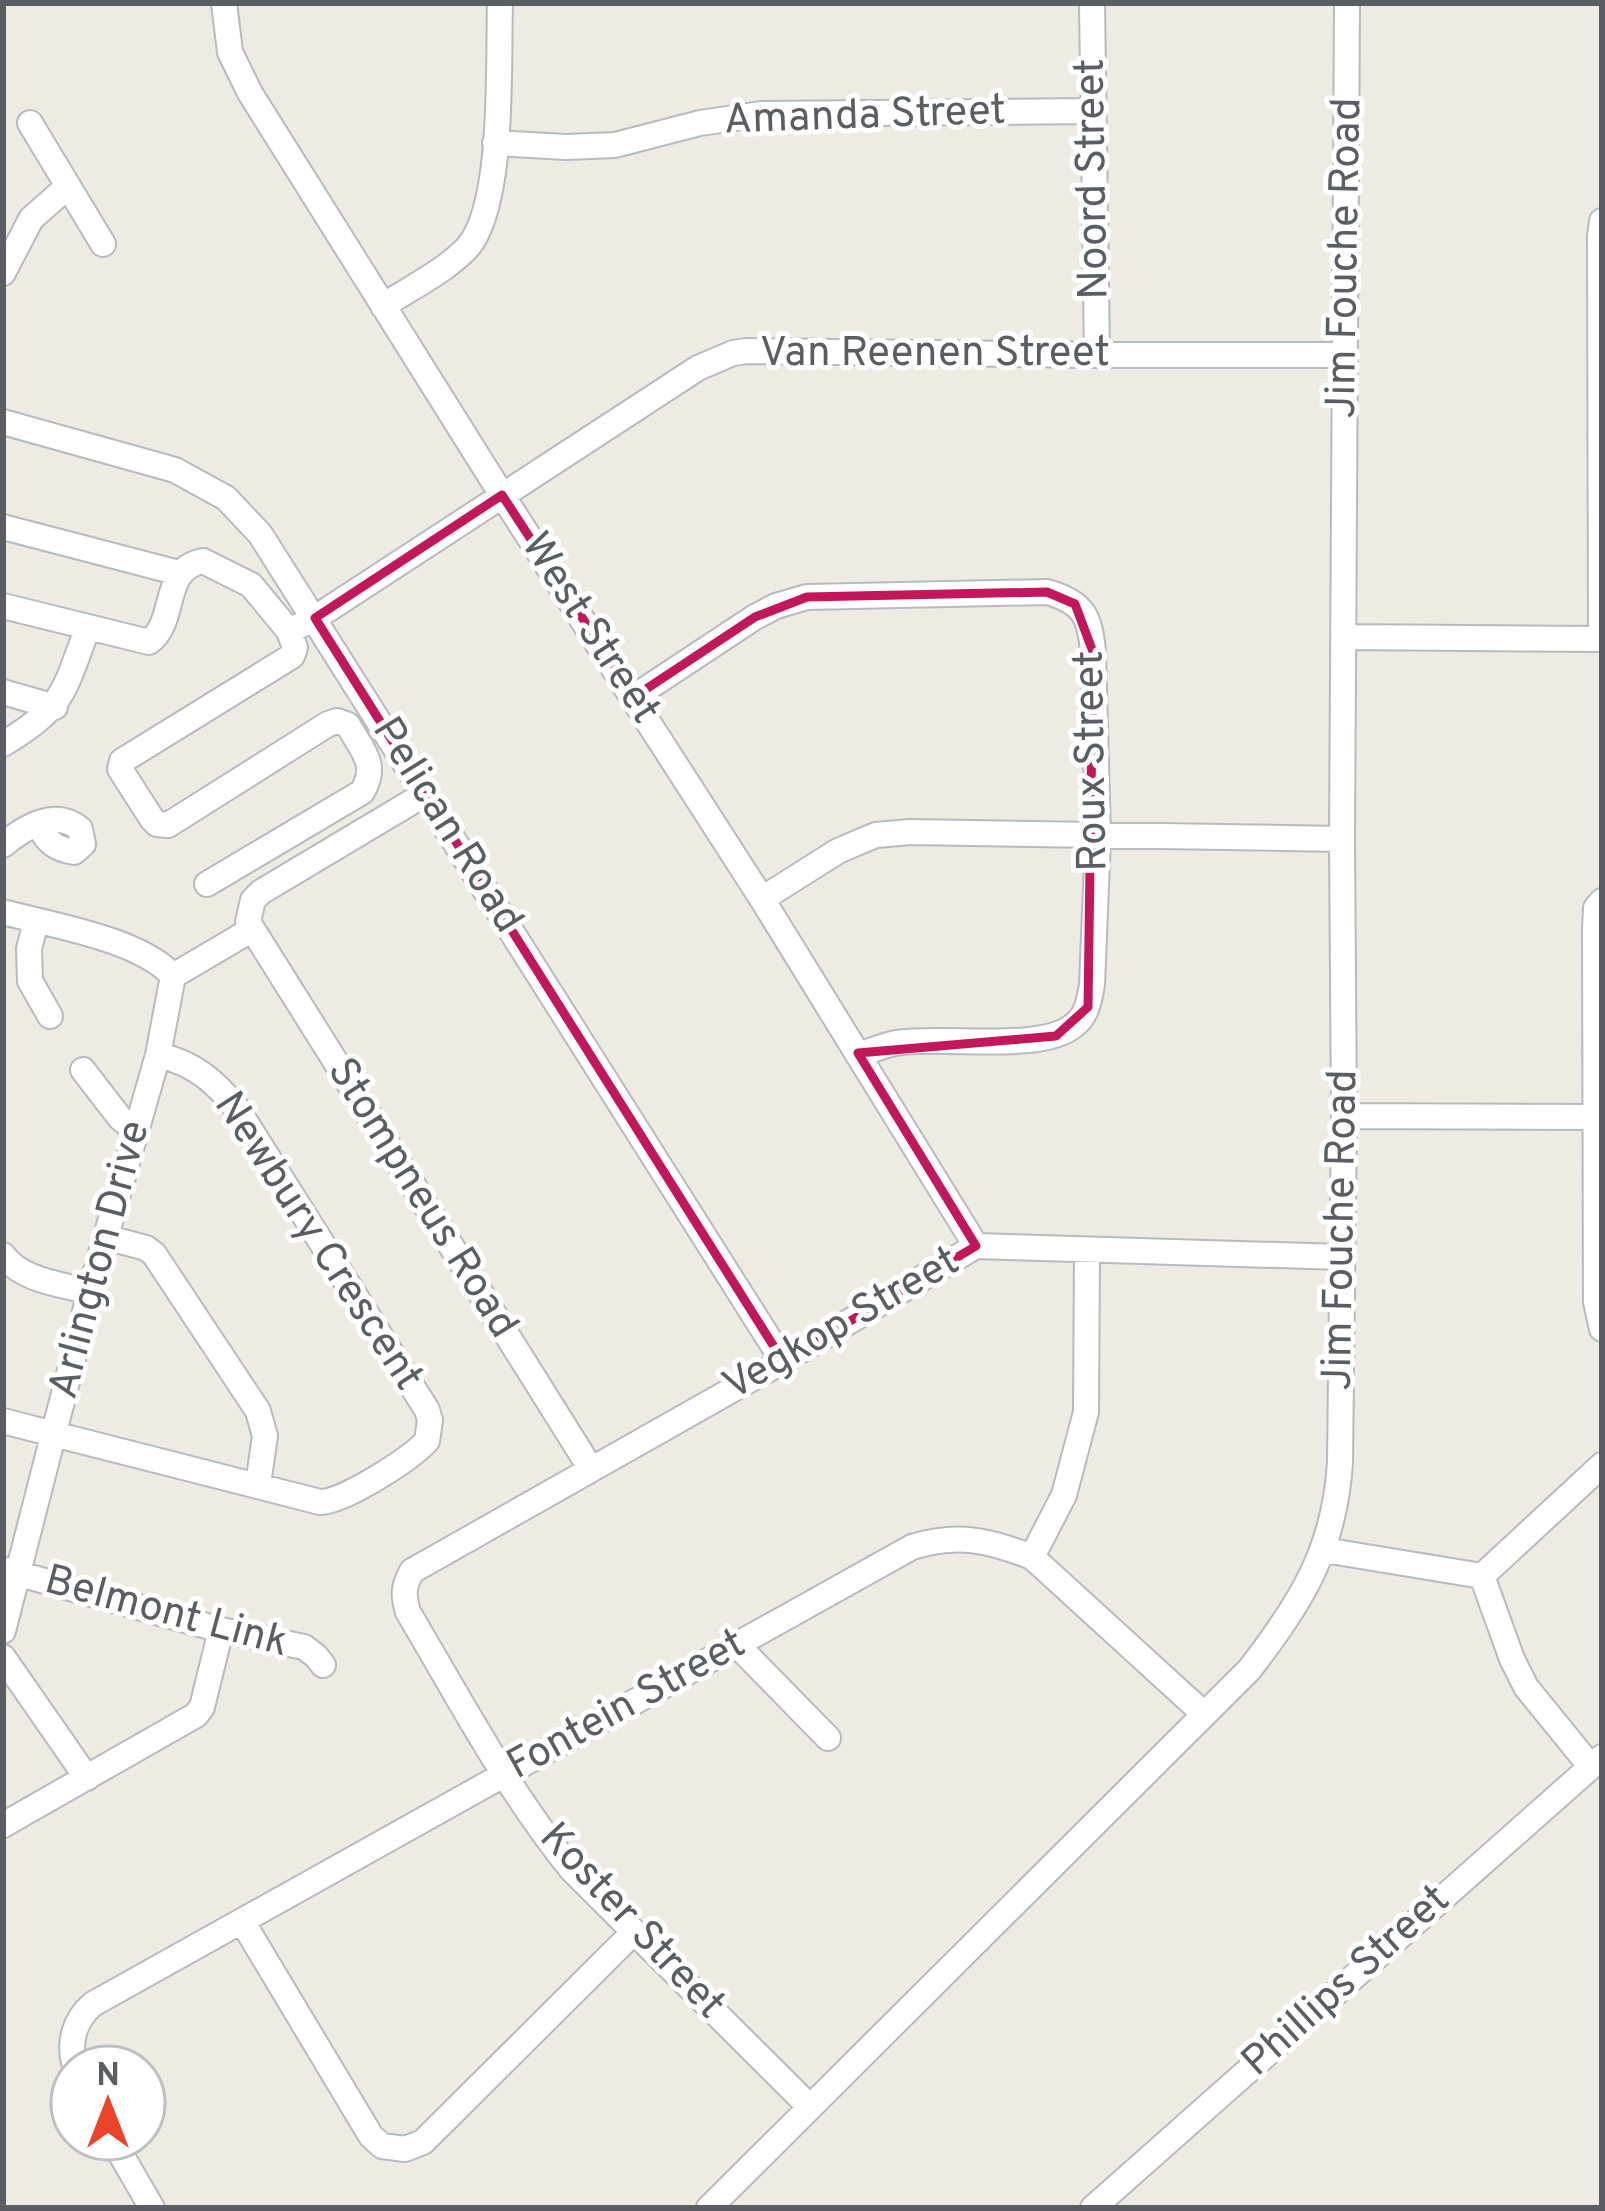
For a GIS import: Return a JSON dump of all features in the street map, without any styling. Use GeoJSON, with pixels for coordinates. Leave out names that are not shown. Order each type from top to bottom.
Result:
{"type":"FeatureCollection","features":[{"type":"Feature","properties":{"kind":"street","name":"West Street"},"geometry":{"type":"LineString","coordinates":[[224,3],[226,39],[237,70],[976,1246]]}},
{"type":"Feature","properties":{"kind":"street"},"geometry":{"type":"LineString","coordinates":[[383,306],[451,262],[468,246],[485,214],[495,143],[500,3]]}},
{"type":"Feature","properties":{"kind":"street","name":"Noord Street"},"geometry":{"type":"LineString","coordinates":[[1092,3],[1097,355]]}},
{"type":"Feature","properties":{"kind":"street","name":"Jim Fouche Road"},"geometry":{"type":"LineString","coordinates":[[709,2208],[1249,1670],[1288,1619],[1324,1550],[1339,1479],[1348,3]]}},
{"type":"Feature","properties":{"kind":"street","name":"Amanda Street"},"geometry":{"type":"LineString","coordinates":[[495,143],[615,145],[700,123],[761,114],[1094,110]]}},
{"type":"Feature","properties":{"kind":"street"},"geometry":{"type":"LineString","coordinates":[[30,123],[103,244]]}},
{"type":"Feature","properties":{"kind":"street"},"geometry":{"type":"LineString","coordinates":[[3,273],[31,219],[67,187]]}},
{"type":"Feature","properties":{"kind":"street"},"geometry":{"type":"LineString","coordinates":[[1343,637],[1602,639],[1602,221]]}},
{"type":"Feature","properties":{"kind":"street","name":"Van Reenen Street"},"geometry":{"type":"LineString","coordinates":[[289,631],[698,368],[733,353],[1344,355]]}},
{"type":"Feature","properties":{"kind":"street","name":"Pelican Road"},"geometry":{"type":"LineString","coordinates":[[3,422],[161,465],[211,488],[242,512],[315,618],[783,1361]]}},
{"type":"Feature","properties":{"kind":"street"},"geometry":{"type":"LineString","coordinates":[[3,527],[179,573]]}},
{"type":"Feature","properties":{"kind":"street"},"geometry":{"type":"LineString","coordinates":[[3,606],[149,642],[164,626],[179,573],[203,561],[251,586],[289,631],[295,648],[292,656],[131,754],[120,769],[152,819],[168,826],[337,722],[348,724],[371,769],[369,779],[362,792],[207,884]]}},
{"type":"Feature","properties":{"kind":"street","name":"Roux Street"},"geometry":{"type":"LineString","coordinates":[[634,697],[755,617],[794,600],[821,595],[1047,592],[1063,596],[1084,614],[1090,628],[1098,837],[1088,1007],[1079,1022],[1056,1036],[908,1042],[860,1055]]}},
{"type":"Feature","properties":{"kind":"street"},"geometry":{"type":"LineString","coordinates":[[3,744],[55,707],[88,627]]}},
{"type":"Feature","properties":{"kind":"street"},"geometry":{"type":"LineString","coordinates":[[3,692],[55,707]]}},
{"type":"Feature","properties":{"kind":"street"},"geometry":{"type":"LineString","coordinates":[[3,912],[124,946],[163,965],[173,976],[251,929],[250,908],[261,892],[425,794]]}},
{"type":"Feature","properties":{"kind":"street"},"geometry":{"type":"LineString","coordinates":[[3,845],[39,825]]}},
{"type":"Feature","properties":{"kind":"street"},"geometry":{"type":"LineString","coordinates":[[761,898],[838,851],[876,835],[1342,839]]}},
{"type":"Feature","properties":{"kind":"street"},"geometry":{"type":"LineString","coordinates":[[1602,901],[1594,929],[1597,1302],[1602,1329]]}},
{"type":"Feature","properties":{"kind":"street"},"geometry":{"type":"LineString","coordinates":[[36,921],[29,949],[30,981],[50,1016]]}},
{"type":"Feature","properties":{"kind":"street","name":"Stompneus Road"},"geometry":{"type":"LineString","coordinates":[[251,929],[590,1469]]}},
{"type":"Feature","properties":{"kind":"street","name":"Arlington Drive"},"geometry":{"type":"LineString","coordinates":[[3,1631],[11,1572],[54,1435],[158,1055],[173,976]]}},
{"type":"Feature","properties":{"kind":"street","name":"Newbury Crescent"},"geometry":{"type":"LineString","coordinates":[[3,1421],[307,1500],[331,1502],[427,1442],[427,1410],[238,1109],[202,1073],[158,1055]]}},
{"type":"Feature","properties":{"kind":"street"},"geometry":{"type":"LineString","coordinates":[[83,1070],[136,1131]]}},
{"type":"Feature","properties":{"kind":"street"},"geometry":{"type":"LineString","coordinates":[[1344,1116],[1598,1116]]}},
{"type":"Feature","properties":{"kind":"street"},"geometry":{"type":"LineString","coordinates":[[105,1237],[154,1254],[258,1412],[266,1436],[258,1484]]}},
{"type":"Feature","properties":{"kind":"street","name":"Vegkop Street"},"geometry":{"type":"LineString","coordinates":[[403,1595],[412,1571],[976,1246],[1342,1257]]}},
{"type":"Feature","properties":{"kind":"street"},"geometry":{"type":"LineString","coordinates":[[1032,1557],[1064,1495],[1086,1412],[1088,1252]]}},
{"type":"Feature","properties":{"kind":"street"},"geometry":{"type":"LineString","coordinates":[[3,1255],[19,1271],[90,1292]]}},
{"type":"Feature","properties":{"kind":"street"},"geometry":{"type":"LineString","coordinates":[[1482,1576],[1602,1466]]}},
{"type":"Feature","properties":{"kind":"street","name":"Fontein Street"},"geometry":{"type":"LineString","coordinates":[[73,2043],[82,2014],[93,2004],[861,1573],[923,1544],[960,1538],[1032,1557],[1204,1714]]}},
{"type":"Feature","properties":{"kind":"street"},"geometry":{"type":"LineString","coordinates":[[1324,1550],[1482,1576]]}},
{"type":"Feature","properties":{"kind":"street","name":"Belmont Link"},"geometry":{"type":"LineString","coordinates":[[11,1572],[221,1630],[304,1647],[323,1665]]}},
{"type":"Feature","properties":{"kind":"street"},"geometry":{"type":"LineString","coordinates":[[1482,1576],[1526,1687],[1596,1762]]}},
{"type":"Feature","properties":{"kind":"street","name":"Koster Street"},"geometry":{"type":"LineString","coordinates":[[403,1595],[408,1612],[543,1834],[572,1870],[810,2107]]}},
{"type":"Feature","properties":{"kind":"street"},"geometry":{"type":"LineString","coordinates":[[3,1825],[196,1715],[221,1630]]}},
{"type":"Feature","properties":{"kind":"street"},"geometry":{"type":"LineString","coordinates":[[737,1645],[828,1738]]}},
{"type":"Feature","properties":{"kind":"street"},"geometry":{"type":"LineString","coordinates":[[3,1657],[87,1778]]}},
{"type":"Feature","properties":{"kind":"street","name":"Phillips Street"},"geometry":{"type":"LineString","coordinates":[[1093,2208],[1596,1762]]}},
{"type":"Feature","properties":{"kind":"street"},"geometry":{"type":"LineString","coordinates":[[242,1921],[362,2124],[382,2146],[405,2150],[423,2142],[634,1932]]}},
{"type":"Feature","properties":{"kind":"street"},"geometry":{"type":"LineString","coordinates":[[126,2163],[152,2208]]}},
{"type":"Feature","properties":{"kind":"highlighted area"},"geometry":{"type":"Polygon","coordinates":[[[502,495],[634,697],[755,617],[807,597],[1047,592],[1075,604],[1093,652],[1088,1007],[1056,1036],[858,1053],[976,1246],[783,1361],[315,618],[502,495]]]}}]}
